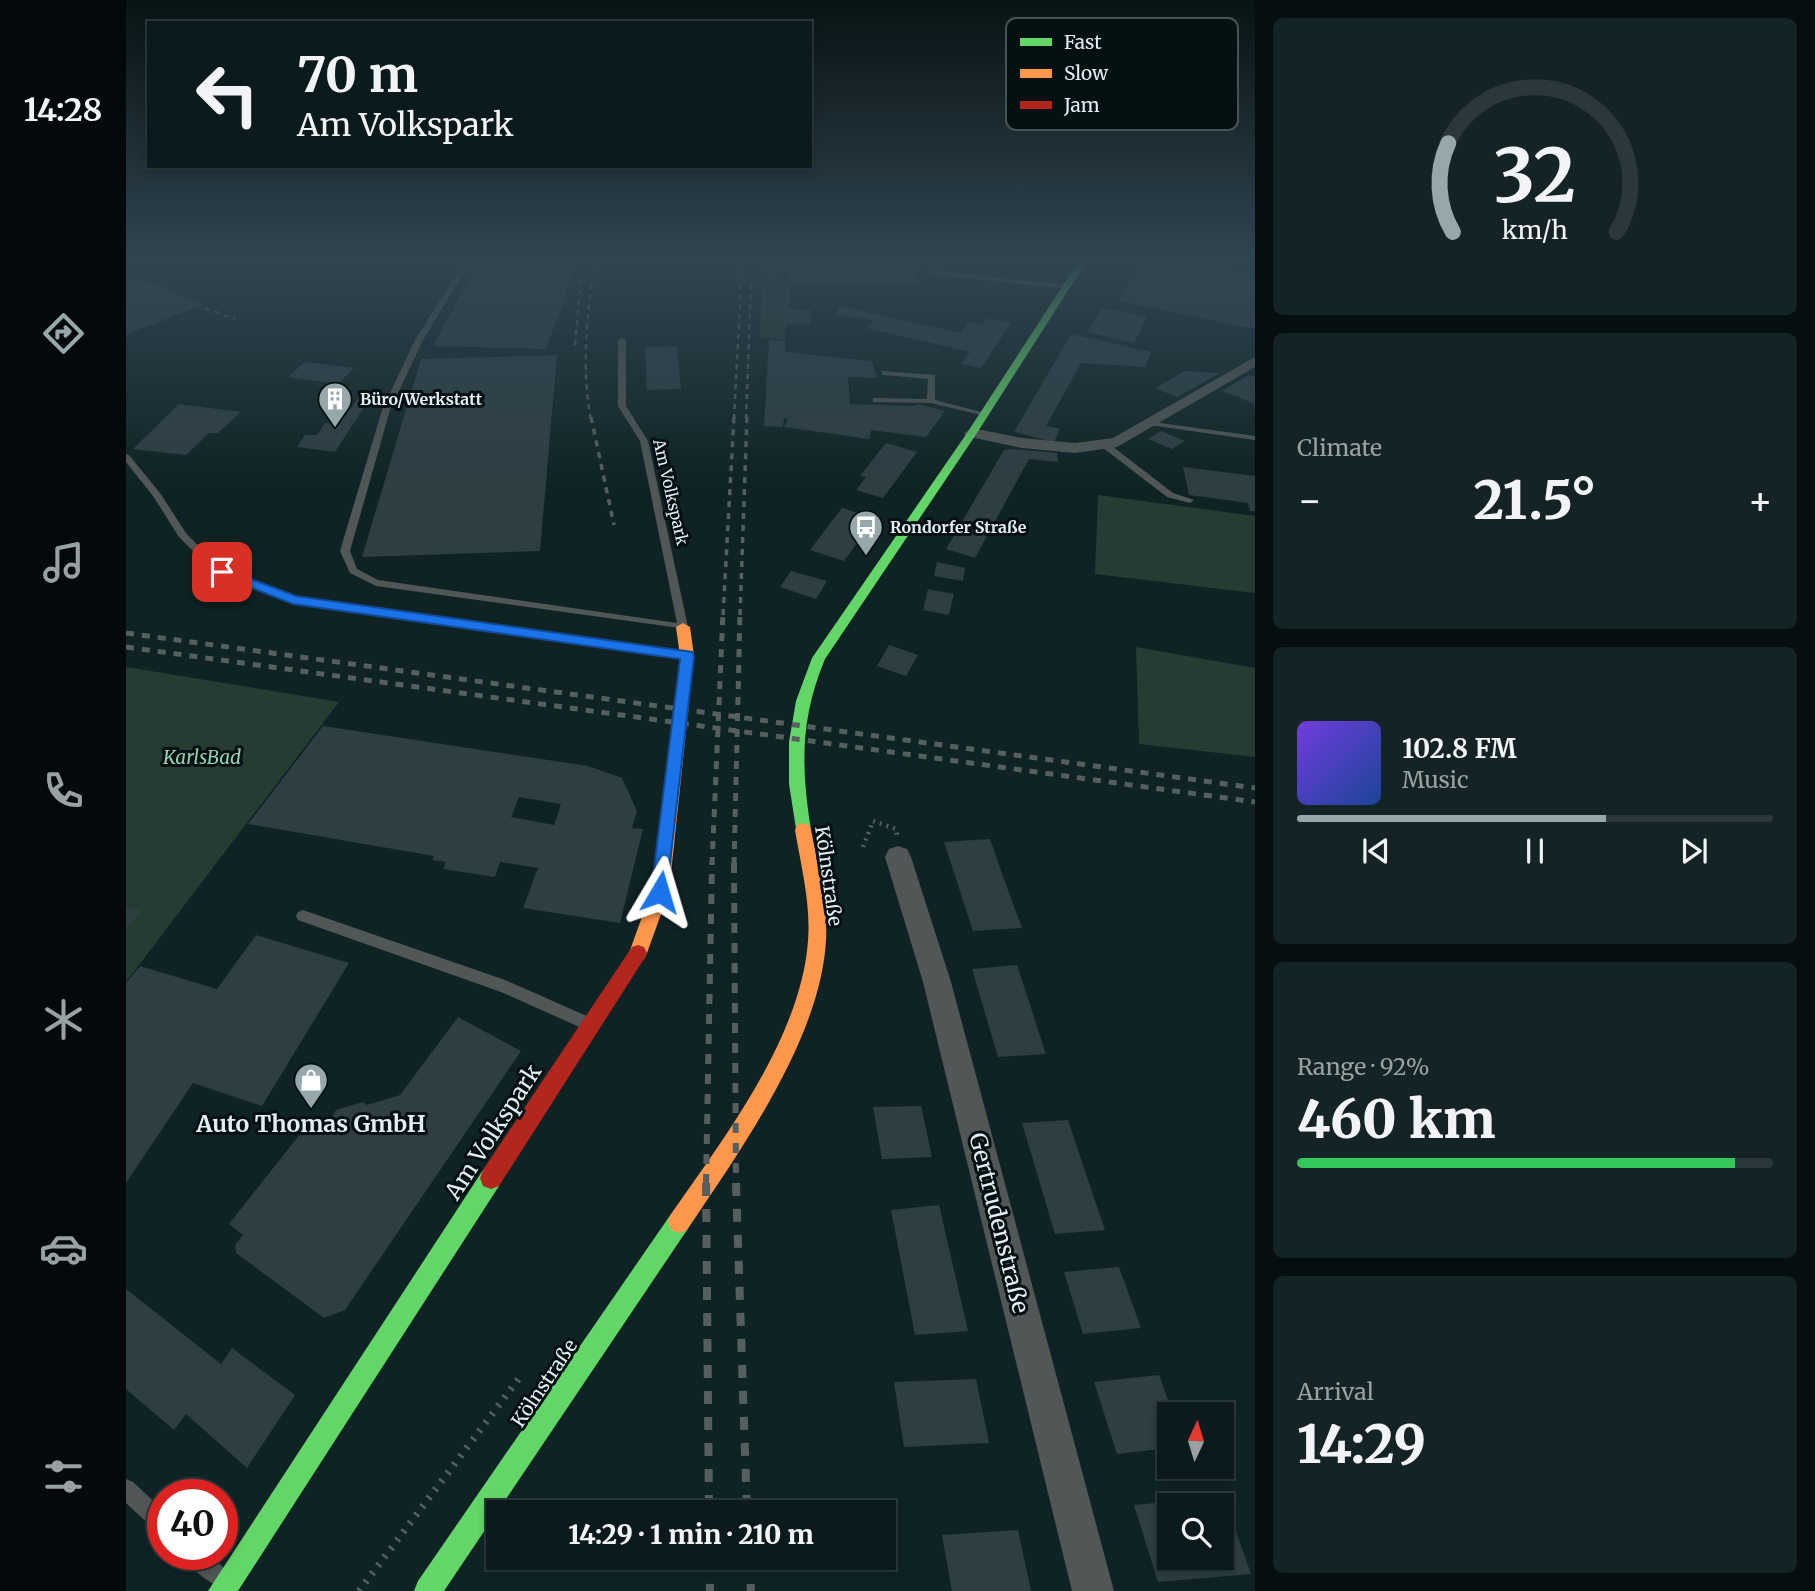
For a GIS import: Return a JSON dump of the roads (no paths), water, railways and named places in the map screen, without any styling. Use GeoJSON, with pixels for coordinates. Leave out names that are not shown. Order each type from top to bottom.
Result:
{"type":"FeatureCollection","features":[{"type":"Feature","properties":{"kind":"main road","name":"Kölnstraße"},"geometry":{"type":"LineString","coordinates":[[428,1591],[721,1160],[780,1058],[808,990],[817,942],[814,896],[801,820],[795,755],[798,714],[804,689],[819,658],[1034,338]]}},
{"type":"Feature","properties":{"kind":"main road","name":"Am Volkspark"},"geometry":{"type":"LineString","coordinates":[[224,1588],[639,951],[660,892],[687,656],[682,627]]}},
{"type":"Feature","properties":{"kind":"street"},"geometry":{"type":"LineString","coordinates":[[972,433],[1022,443],[1075,448],[1105,445],[1116,442],[1255,361]]}},
{"type":"Feature","properties":{"kind":"street","name":"Gertrudenstraße"},"geometry":{"type":"LineString","coordinates":[[897,843],[937,982],[1093,1591]]}},
{"type":"Feature","properties":{"kind":"lane"},"geometry":{"type":"LineString","coordinates":[[421,338],[409,358],[386,410],[345,551],[353,571],[376,583],[682,627]]}},
{"type":"Feature","properties":{"kind":"lane","name":"Am Volkspark"},"geometry":{"type":"LineString","coordinates":[[622,340],[622,406],[644,441],[682,627]]}},
{"type":"Feature","properties":{"kind":"lane"},"geometry":{"type":"LineString","coordinates":[[885,373],[932,377],[931,401]]}},
{"type":"Feature","properties":{"kind":"lane"},"geometry":{"type":"LineString","coordinates":[[876,400],[931,401],[985,414]]}},
{"type":"Feature","properties":{"kind":"lane"},"geometry":{"type":"LineString","coordinates":[[1149,423],[1255,438]]}},
{"type":"Feature","properties":{"kind":"lane"},"geometry":{"type":"LineString","coordinates":[[1105,445],[1170,495],[1190,500]]}},
{"type":"Feature","properties":{"kind":"lane"},"geometry":{"type":"LineString","coordinates":[[126,457],[158,495],[182,535],[222,572],[293,600],[687,656]]}},
{"type":"Feature","properties":{"kind":"lane"},"geometry":{"type":"LineString","coordinates":[[303,916],[505,987],[590,1025]]}},
{"type":"Feature","properties":{"kind":"lane"},"geometry":{"type":"LineString","coordinates":[[126,1489],[147,1509]]}},
{"type":"Feature","properties":{"kind":"lane"},"geometry":{"type":"LineString","coordinates":[[208,1570],[224,1588]]}},
{"type":"Feature","properties":{"kind":"railway"},"geometry":{"type":"LineString","coordinates":[[575,345],[576,338]]}},
{"type":"Feature","properties":{"kind":"railway"},"geometry":{"type":"LineString","coordinates":[[587,338],[586,382],[591,419]]}},
{"type":"Feature","properties":{"kind":"railway"},"geometry":{"type":"LineString","coordinates":[[734,419],[738,338]]}},
{"type":"Feature","properties":{"kind":"railway"},"geometry":{"type":"LineString","coordinates":[[746,419],[749,338]]}},
{"type":"Feature","properties":{"kind":"railway"},"geometry":{"type":"LineString","coordinates":[[591,417],[614,525]]}},
{"type":"Feature","properties":{"kind":"railway"},"geometry":{"type":"LineString","coordinates":[[723,615],[734,417]]}},
{"type":"Feature","properties":{"kind":"railway"},"geometry":{"type":"LineString","coordinates":[[740,615],[747,417]]}},
{"type":"Feature","properties":{"kind":"railway"},"geometry":{"type":"LineString","coordinates":[[719,714],[723,613]]}},
{"type":"Feature","properties":{"kind":"railway"},"geometry":{"type":"LineString","coordinates":[[738,717],[740,613]]}},
{"type":"Feature","properties":{"kind":"railway"},"geometry":{"type":"LineString","coordinates":[[126,633],[719,714]]}},
{"type":"Feature","properties":{"kind":"railway"},"geometry":{"type":"LineString","coordinates":[[126,647],[718,728]]}},
{"type":"Feature","properties":{"kind":"railway"},"geometry":{"type":"LineString","coordinates":[[718,728],[719,714]]}},
{"type":"Feature","properties":{"kind":"railway"},"geometry":{"type":"LineString","coordinates":[[719,714],[738,717]]}},
{"type":"Feature","properties":{"kind":"railway"},"geometry":{"type":"LineString","coordinates":[[737,731],[738,717]]}},
{"type":"Feature","properties":{"kind":"railway"},"geometry":{"type":"LineString","coordinates":[[738,717],[1255,788]]}},
{"type":"Feature","properties":{"kind":"railway"},"geometry":{"type":"LineString","coordinates":[[712,865],[718,728]]}},
{"type":"Feature","properties":{"kind":"railway"},"geometry":{"type":"LineString","coordinates":[[718,728],[737,731]]}},
{"type":"Feature","properties":{"kind":"railway"},"geometry":{"type":"LineString","coordinates":[[734,865],[737,731]]}},
{"type":"Feature","properties":{"kind":"railway"},"geometry":{"type":"LineString","coordinates":[[737,731],[1255,802]]}},
{"type":"Feature","properties":{"kind":"railway"},"geometry":{"type":"LineString","coordinates":[[706,1184],[712,863]]}},
{"type":"Feature","properties":{"kind":"railway"},"geometry":{"type":"LineString","coordinates":[[734,865],[736,1184]]}},
{"type":"Feature","properties":{"kind":"railway"},"geometry":{"type":"LineString","coordinates":[[736,1183],[747,1500]]}},
{"type":"Feature","properties":{"kind":"railway"},"geometry":{"type":"LineString","coordinates":[[706,1184],[709,1500]]}},
{"type":"Feature","properties":{"kind":"railway"},"geometry":{"type":"LineString","coordinates":[[709,1570],[710,1591]]}},
{"type":"Feature","properties":{"kind":"railway"},"geometry":{"type":"LineString","coordinates":[[750,1570],[751,1591]]}},
{"type":"Feature","properties":{"kind":"place","name":"Büro/Werkstatt"},"geometry":{"type":"Point","coordinates":[335,429]}},
{"type":"Feature","properties":{"kind":"place","name":"Rondorfer Straße"},"geometry":{"type":"Point","coordinates":[866,557]}},
{"type":"Feature","properties":{"kind":"place","name":"Auto Thomas GmbH"},"geometry":{"type":"Point","coordinates":[311,1110]}},
{"type":"Feature","properties":{"kind":"park label","name":"KarlsBad"},"geometry":{"type":"Point","coordinates":[202,757]}}]}
